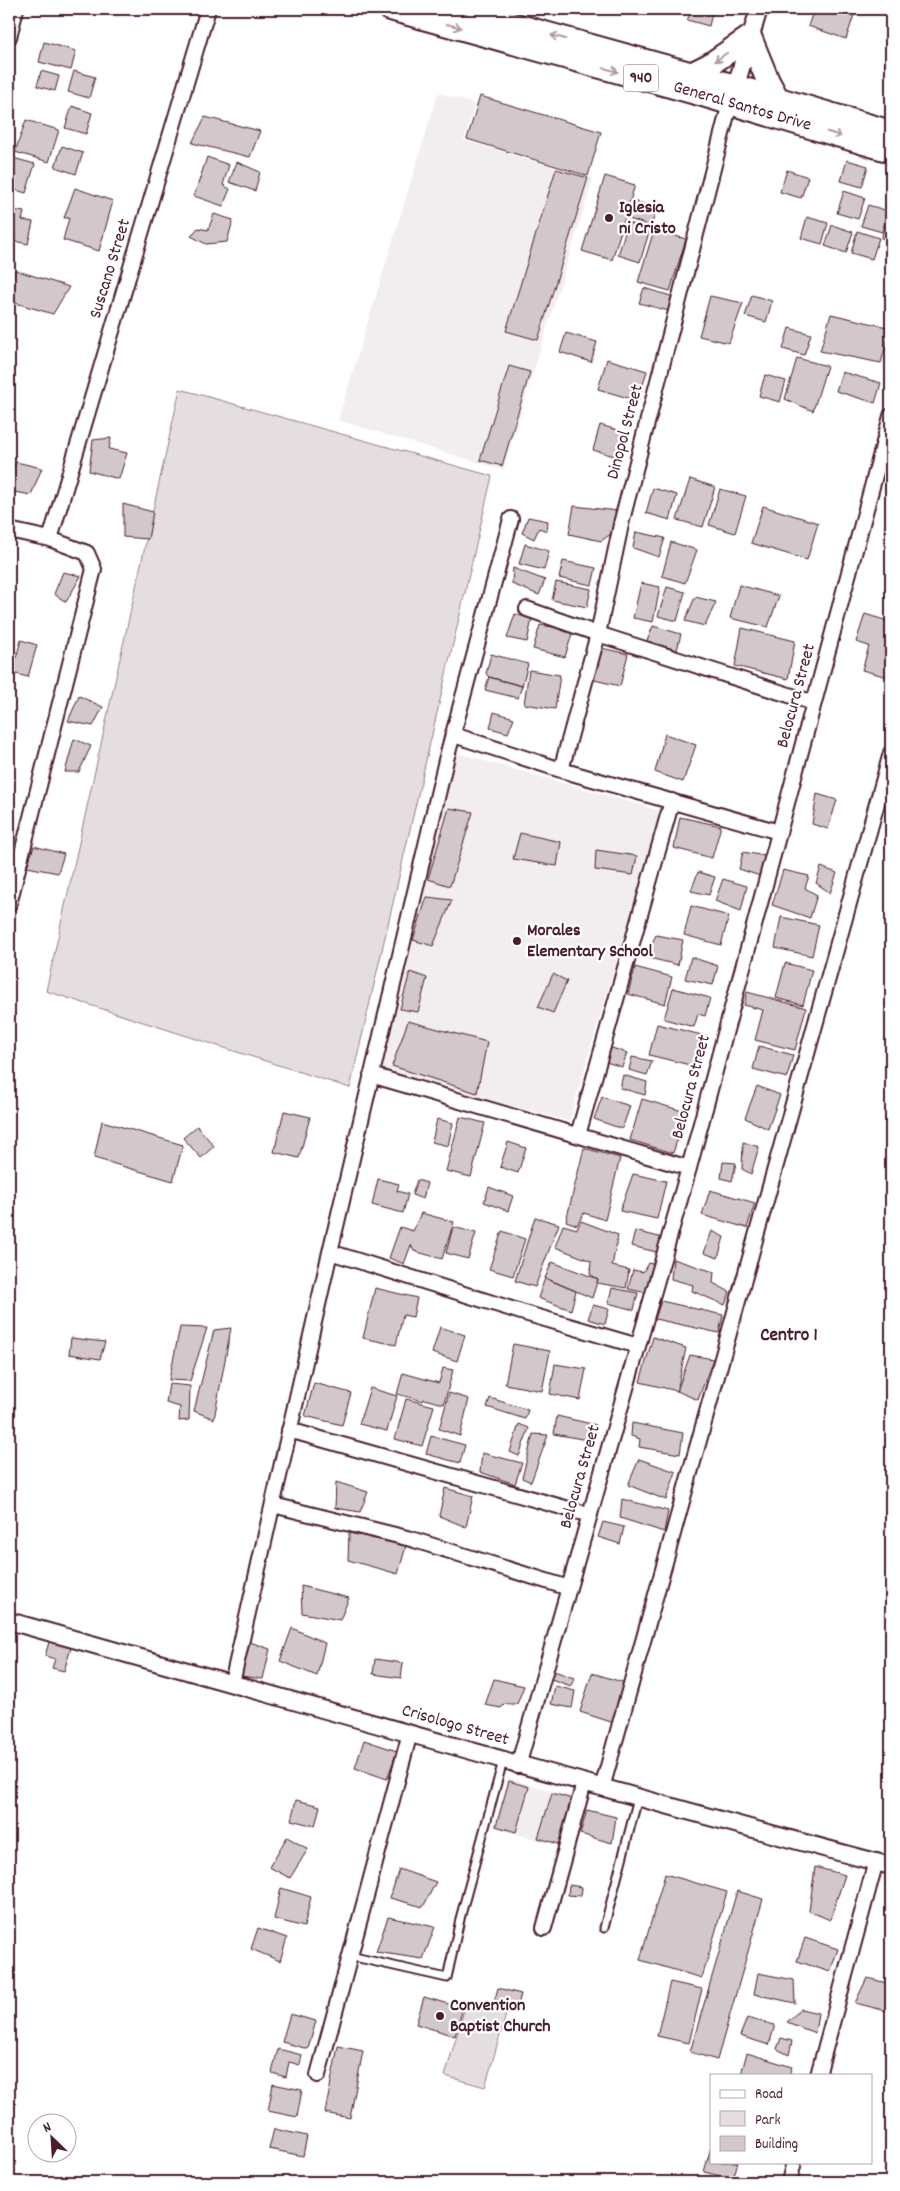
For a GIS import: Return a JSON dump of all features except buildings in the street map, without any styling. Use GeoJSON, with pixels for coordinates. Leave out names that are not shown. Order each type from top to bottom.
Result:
{"type":"FeatureCollection","features":[{"type":"Feature","properties":{"kind":"highway","name":"General Santos Drive"},"geometry":{"type":"LineString","coordinates":[[390,9],[733,95],[891,151]]}},
{"type":"Feature","properties":{"kind":"highway","name":"General Santos Drive"},"geometry":{"type":"LineString","coordinates":[[458,9],[692,74],[733,95],[778,99],[891,132]]}},
{"type":"Feature","properties":{"kind":"highway"},"geometry":{"type":"LineString","coordinates":[[692,74],[709,65],[750,37],[768,81],[778,99]]}},
{"type":"Feature","properties":{"kind":"street"},"geometry":{"type":"LineString","coordinates":[[9,37],[16,9]]}},
{"type":"Feature","properties":{"kind":"street","name":"Suscano Street"},"geometry":{"type":"LineString","coordinates":[[50,539],[208,9]]}},
{"type":"Feature","properties":{"kind":"street"},"geometry":{"type":"LineString","coordinates":[[733,95],[759,9]]}},
{"type":"Feature","properties":{"kind":"street","name":"Dinopol Street"},"geometry":{"type":"LineString","coordinates":[[561,770],[598,634],[622,520],[733,95]]}},
{"type":"Feature","properties":{"kind":"street","name":"Belocura Street"},"geometry":{"type":"LineString","coordinates":[[511,1763],[569,1588],[689,1168],[891,416]]}},
{"type":"Feature","properties":{"kind":"street"},"geometry":{"type":"LineString","coordinates":[[232,1683],[371,1075],[446,760],[454,735],[478,634],[511,519]]}},
{"type":"Feature","properties":{"kind":"street"},"geometry":{"type":"LineString","coordinates":[[9,530],[50,539],[87,553],[94,569],[9,904]]}},
{"type":"Feature","properties":{"kind":"street"},"geometry":{"type":"LineString","coordinates":[[527,609],[598,634],[814,703]]}},
{"type":"Feature","properties":{"kind":"street"},"geometry":{"type":"LineString","coordinates":[[454,735],[561,770],[779,832]]}},
{"type":"Feature","properties":{"kind":"street"},"geometry":{"type":"LineString","coordinates":[[602,1788],[891,753]]}},
{"type":"Feature","properties":{"kind":"street"},"geometry":{"type":"LineString","coordinates":[[578,1135],[672,801]]}},
{"type":"Feature","properties":{"kind":"street"},"geometry":{"type":"LineString","coordinates":[[371,1075],[689,1168]]}},
{"type":"Feature","properties":{"kind":"street"},"geometry":{"type":"LineString","coordinates":[[330,1252],[521,1312],[638,1346]]}},
{"type":"Feature","properties":{"kind":"street"},"geometry":{"type":"LineString","coordinates":[[289,1430],[590,1515]]}},
{"type":"Feature","properties":{"kind":"street"},"geometry":{"type":"LineString","coordinates":[[272,1505],[411,1539],[569,1588]]}},
{"type":"Feature","properties":{"kind":"street","name":"Crisologo Street"},"geometry":{"type":"LineString","coordinates":[[9,1622],[410,1733],[584,1784],[883,1864]]}},
{"type":"Feature","properties":{"kind":"street"},"geometry":{"type":"LineString","coordinates":[[318,2075],[410,1733]]}},
{"type":"Feature","properties":{"kind":"street"},"geometry":{"type":"LineString","coordinates":[[544,1928],[584,1784]]}},
{"type":"Feature","properties":{"kind":"street"},"geometry":{"type":"LineString","coordinates":[[818,2074],[883,1864]]}},
{"type":"Feature","properties":{"kind":"street"},"geometry":{"type":"LineString","coordinates":[[789,2182],[794,2164]]}},
{"type":"Feature","properties":{"kind":"lane"},"geometry":{"type":"LineString","coordinates":[[350,1956],[448,1978],[461,1915],[511,1763]]}},
{"type":"Feature","properties":{"kind":"lane"},"geometry":{"type":"LineString","coordinates":[[604,1928],[638,1798]]}},
{"type":"Feature","properties":{"kind":"shaded area"},"geometry":{"type":"Polygon","coordinates":[[[438,93],[475,104],[464,140],[593,179],[503,470],[338,420],[438,93]]]}},
{"type":"Feature","properties":{"kind":"shaded area","name":"Morales Elementary School"},"geometry":{"type":"Polygon","coordinates":[[[457,753],[661,811],[569,1121],[379,1072],[457,753]]]}},
{"type":"Feature","properties":{"kind":"shaded area"},"geometry":{"type":"Polygon","coordinates":[[[508,1778],[576,1798],[562,1847],[493,1827],[508,1778]]]}},
{"type":"Feature","properties":{"kind":"green space"},"geometry":{"type":"Polygon","coordinates":[[[180,389],[492,476],[350,1088],[46,991],[180,389]]]}},
{"type":"Feature","properties":{"kind":"green space"},"geometry":{"type":"Polygon","coordinates":[[[467,2000],[507,2011],[485,2087],[445,2076],[467,2000]]]}},
{"type":"Feature","properties":{"kind":"place","name":"Iglesia ni Cristo"},"geometry":{"type":"Point","coordinates":[609,218]}},
{"type":"Feature","properties":{"kind":"place","name":"Morales Elementary School"},"geometry":{"type":"Point","coordinates":[517,941]}},
{"type":"Feature","properties":{"kind":"place","name":"Convention Baptist Church"},"geometry":{"type":"Point","coordinates":[440,2016]}},
{"type":"Feature","properties":{"kind":"district","name":"Centro 1"},"geometry":{"type":"Point","coordinates":[789,1336]}}]}
